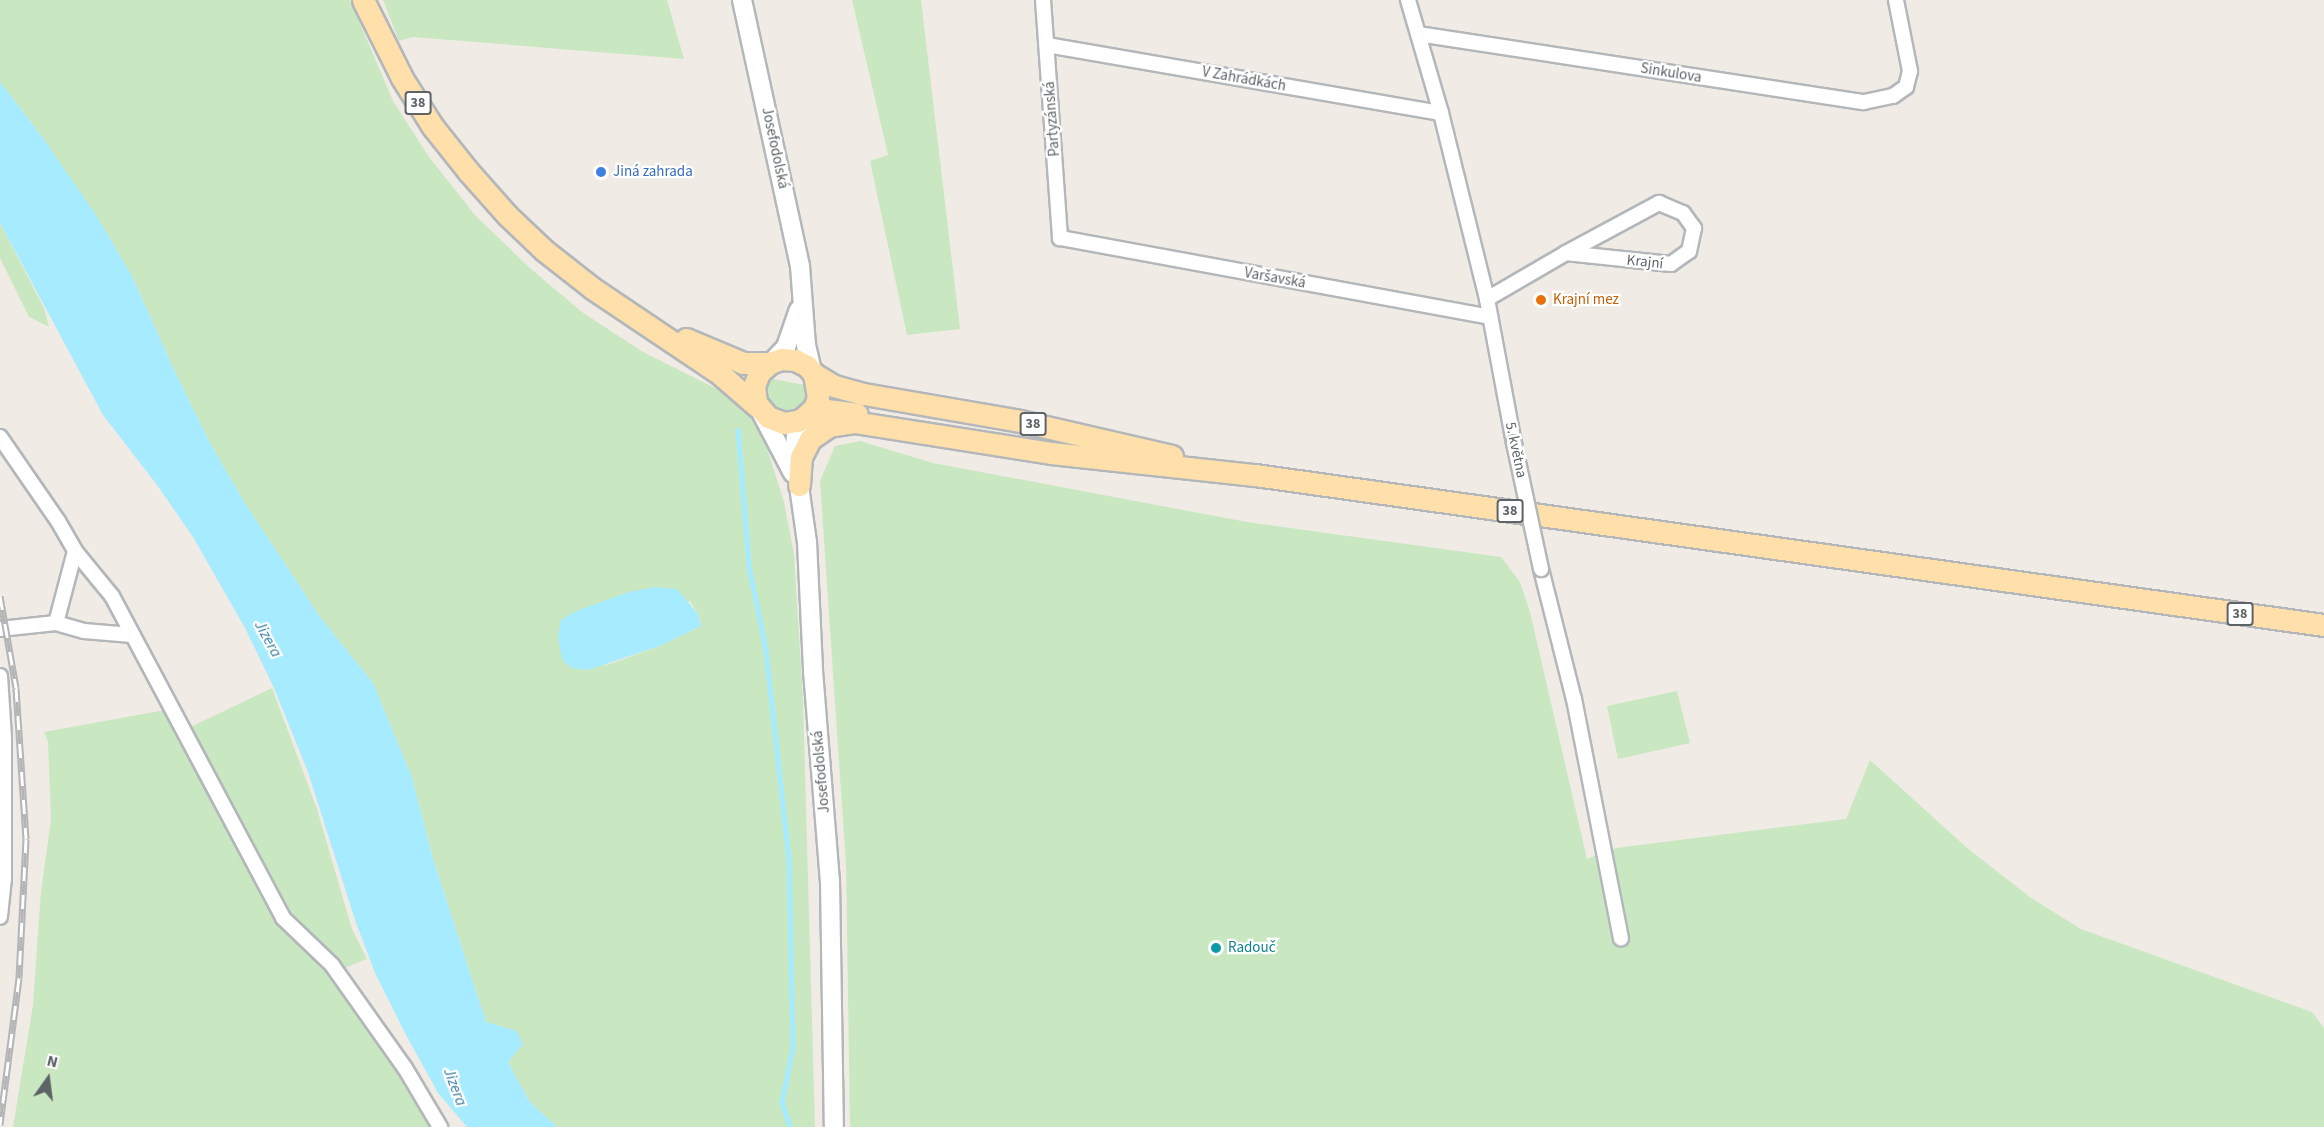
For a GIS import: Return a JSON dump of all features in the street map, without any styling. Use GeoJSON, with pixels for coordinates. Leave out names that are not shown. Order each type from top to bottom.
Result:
{"type":"FeatureCollection","features":[{"type":"Feature","properties":{"kind":"main road","name":"38"},"geometry":{"type":"LineString","coordinates":[[363,0],[386,47],[420,106],[475,180],[545,250],[592,288],[727,379],[759,408],[779,422],[791,423],[820,411],[840,411],[941,436],[1102,460],[1255,475],[2324,625]]}},
{"type":"Feature","properties":{"kind":"main road","name":"Josefodolská"},"geometry":{"type":"LineString","coordinates":[[742,0],[795,240],[803,297],[806,345],[813,373]]}},
{"type":"Feature","properties":{"kind":"main road","name":"Josefodolská"},"geometry":{"type":"LineString","coordinates":[[772,362],[786,347],[803,297]]}},
{"type":"Feature","properties":{"kind":"main road","name":"38"},"geometry":{"type":"LineString","coordinates":[[633,315],[736,361],[755,365],[795,360],[834,386],[864,394],[1050,427],[1255,475]]}},
{"type":"Feature","properties":{"kind":"main road"},"geometry":{"type":"LineString","coordinates":[[772,362],[759,373],[755,381],[754,396],[799,485]]}},
{"type":"Feature","properties":{"kind":"main road"},"geometry":{"type":"LineString","coordinates":[[802,419],[814,408],[818,396],[818,384],[813,373]]}},
{"type":"Feature","properties":{"kind":"main road","name":"Josefodolská"},"geometry":{"type":"LineString","coordinates":[[802,419],[795,440],[807,542],[813,671],[830,881],[834,1127]]}},
{"type":"Feature","properties":{"kind":"main road"},"geometry":{"type":"LineString","coordinates":[[799,485],[802,452],[810,439],[828,426],[854,422],[941,436]]}},
{"type":"Feature","properties":{"kind":"street","name":"Partyzánská"},"geometry":{"type":"LineString","coordinates":[[1043,0],[1060,238]]}},
{"type":"Feature","properties":{"kind":"street","name":"5. května"},"geometry":{"type":"LineString","coordinates":[[1408,0],[1441,113],[1487,299],[1514,443],[1541,568],[1574,699],[1621,938]]}},
{"type":"Feature","properties":{"kind":"street","name":"Sinkulova"},"geometry":{"type":"LineString","coordinates":[[1418,34],[1864,102],[1893,96],[1906,87],[1910,71],[1896,0]]}},
{"type":"Feature","properties":{"kind":"street","name":"V Zahrádkách"},"geometry":{"type":"LineString","coordinates":[[1047,45],[1441,113]]}},
{"type":"Feature","properties":{"kind":"street","name":"Krajní"},"geometry":{"type":"LineString","coordinates":[[1487,299],[1566,253],[1659,203],[1683,213],[1694,228],[1689,251],[1671,264],[1566,253]]}},
{"type":"Feature","properties":{"kind":"street","name":"Varšavská"},"geometry":{"type":"LineString","coordinates":[[1060,238],[1490,317]]}},
{"type":"Feature","properties":{"kind":"street"},"geometry":{"type":"LineString","coordinates":[[0,437],[58,521],[75,550],[112,596],[283,918],[332,965],[405,1068],[440,1127]]}},
{"type":"Feature","properties":{"kind":"street"},"geometry":{"type":"LineString","coordinates":[[56,623],[75,550]]}},
{"type":"Feature","properties":{"kind":"street"},"geometry":{"type":"LineString","coordinates":[[0,629],[56,623],[84,631],[132,635]]}},
{"type":"Feature","properties":{"kind":"street"},"geometry":{"type":"LineString","coordinates":[[0,676],[4,738],[4,878],[0,917]]}},
{"type":"Feature","properties":{"kind":"green space"},"geometry":{"type":"Polygon","coordinates":[[[0,0],[350,0],[393,101],[429,157],[475,215],[531,269],[582,312],[643,352],[727,394],[747,411],[766,445],[784,502],[794,554],[803,700],[815,1127],[557,1127],[529,1101],[508,1062],[517,1031],[486,1022],[434,862],[411,775],[373,683],[320,617],[243,500],[210,443],[132,276],[40,134],[0,82],[0,0]],[[690,601],[604,666],[662,645],[701,626],[698,614],[690,601]]]}},
{"type":"Feature","properties":{"kind":"green space"},"geometry":{"type":"Polygon","coordinates":[[[383,0],[667,0],[684,59],[413,37],[399,41],[383,0]]]}},
{"type":"Feature","properties":{"kind":"green space"},"geometry":{"type":"Polygon","coordinates":[[[852,0],[921,0],[960,329],[907,335],[870,161],[888,155],[852,0]]]}},
{"type":"Feature","properties":{"kind":"green space"},"geometry":{"type":"Polygon","coordinates":[[[0,223],[44,308],[49,327],[29,317],[0,258],[0,223]]]}},
{"type":"Feature","properties":{"kind":"green space"},"geometry":{"type":"Polygon","coordinates":[[[768,378],[810,386],[809,399],[796,413],[777,412],[767,403],[764,390],[768,378]]]}},
{"type":"Feature","properties":{"kind":"green space"},"geometry":{"type":"Polygon","coordinates":[[[860,441],[933,463],[1247,522],[1501,557],[1520,582],[1530,612],[1587,859],[1616,848],[1846,819],[1870,760],[1966,847],[2031,898],[2081,929],[2312,1012],[2324,1028],[2324,1127],[850,1127],[846,865],[820,481],[835,446],[860,441]]]}},
{"type":"Feature","properties":{"kind":"green space"},"geometry":{"type":"Polygon","coordinates":[[[272,688],[317,809],[352,929],[367,959],[332,973],[368,1024],[432,1127],[13,1127],[33,1005],[41,891],[51,820],[48,742],[44,732],[165,710],[178,733],[272,688]]]}},
{"type":"Feature","properties":{"kind":"green space"},"geometry":{"type":"Polygon","coordinates":[[[1677,691],[1690,743],[1618,759],[1607,706],[1677,691]]]}},
{"type":"Feature","properties":{"kind":"water","name":"Jizera"},"geometry":{"type":"Polygon","coordinates":[[[0,82],[40,134],[94,212],[132,276],[210,443],[243,500],[320,617],[373,683],[411,775],[434,862],[486,1022],[517,1031],[523,1044],[508,1062],[529,1101],[557,1127],[467,1127],[438,1093],[404,1031],[375,973],[355,920],[308,772],[274,688],[245,628],[193,537],[157,485],[103,415],[0,223],[0,82]]]}},
{"type":"Feature","properties":{"kind":"water"},"geometry":{"type":"Polygon","coordinates":[[[655,587],[677,589],[698,614],[701,626],[662,645],[588,670],[571,668],[562,659],[558,638],[561,620],[576,611],[629,592],[655,587]]]}},
{"type":"Feature","properties":{"kind":"waterway"},"geometry":{"type":"LineString","coordinates":[[738,430],[749,565],[766,651],[789,859],[793,1048],[782,1102],[790,1127]]}},
{"type":"Feature","properties":{"kind":"railway"},"geometry":{"type":"LineString","coordinates":[[0,596],[16,688],[26,839],[19,978],[0,1125]]}},
{"type":"Feature","properties":{"kind":"place","name":"Jiná zahrada"},"geometry":{"type":"Point","coordinates":[601,172]}},
{"type":"Feature","properties":{"kind":"place","name":"Krajní mez"},"geometry":{"type":"Point","coordinates":[1541,300]}},
{"type":"Feature","properties":{"kind":"place","name":"Radouč"},"geometry":{"type":"Point","coordinates":[1216,948]}}]}
